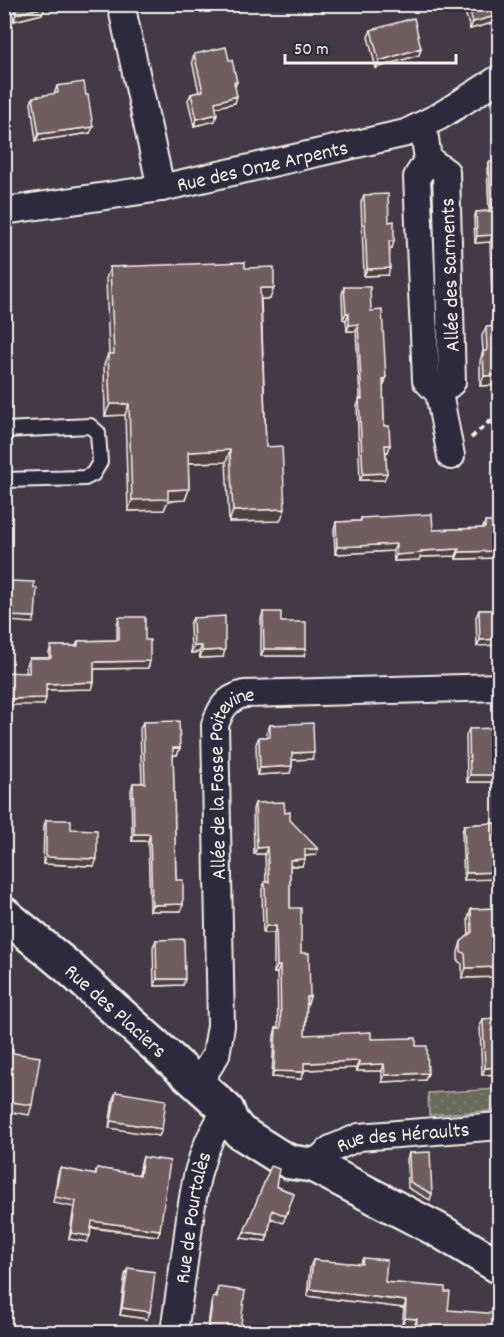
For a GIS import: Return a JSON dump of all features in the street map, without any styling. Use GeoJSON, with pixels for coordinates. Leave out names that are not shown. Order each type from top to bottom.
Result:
{"type":"FeatureCollection","features":[{"type":"Feature","properties":{"kind":"street","name":"Rue des Onze Arpents"},"geometry":{"type":"LineString","coordinates":[[121,4],[161,188],[386,139],[423,125],[500,78]]}},
{"type":"Feature","properties":{"kind":"street","name":"Allée des Sarments"},"geometry":{"type":"LineString","coordinates":[[423,125],[428,159],[417,177],[426,380],[439,393],[451,456]]}},
{"type":"Feature","properties":{"kind":"street"},"geometry":{"type":"LineString","coordinates":[[4,211],[161,188]]}},
{"type":"Feature","properties":{"kind":"street","name":"Allée de la Fosse Poitevine"},"geometry":{"type":"LineString","coordinates":[[197,1084],[216,1055],[221,1026],[215,725],[221,708],[232,697],[244,694],[500,687]]}},
{"type":"Feature","properties":{"kind":"street","name":"Rue des Placiers"},"geometry":{"type":"LineString","coordinates":[[4,914],[68,967],[227,1110],[231,1121],[240,1132],[290,1162],[313,1165],[438,1230],[500,1267]]}},
{"type":"Feature","properties":{"kind":"street","name":"Rue de Pourtalès"},"geometry":{"type":"LineString","coordinates":[[174,1332],[200,1160],[208,1140],[227,1110]]}},
{"type":"Feature","properties":{"kind":"street","name":"Rue des Héraults"},"geometry":{"type":"LineString","coordinates":[[313,1165],[331,1149],[359,1137],[500,1126]]}},
{"type":"Feature","properties":{"kind":"lane"},"geometry":{"type":"LineString","coordinates":[[4,430],[90,426],[98,433],[100,462],[93,474],[85,478],[4,480]]}},
{"type":"Feature","properties":{"kind":"green space"},"geometry":{"type":"Polygon","coordinates":[[[499,1089],[499,1110],[429,1115],[428,1093],[499,1089]]]}},
{"type":"Feature","properties":{"kind":"building"},"geometry":{"type":"Polygon","coordinates":[[[14,4],[44,4],[45,7],[16,14],[14,4]]]}},
{"type":"Feature","properties":{"kind":"building"},"geometry":{"type":"Polygon","coordinates":[[[465,4],[492,4],[495,16],[473,22],[468,5],[465,6],[465,4]]]}},
{"type":"Feature","properties":{"kind":"building"},"geometry":{"type":"Polygon","coordinates":[[[414,18],[421,48],[379,61],[371,30],[414,18]]]}},
{"type":"Feature","properties":{"kind":"building"},"geometry":{"type":"Polygon","coordinates":[[[226,47],[229,60],[232,60],[237,82],[234,82],[237,96],[215,102],[217,114],[197,119],[191,94],[203,91],[194,54],[226,47]]]}},
{"type":"Feature","properties":{"kind":"building"},"geometry":{"type":"Polygon","coordinates":[[[84,82],[93,127],[39,134],[33,97],[58,93],[57,86],[84,82]]]}},
{"type":"Feature","properties":{"kind":"building"},"geometry":{"type":"Polygon","coordinates":[[[489,162],[500,162],[500,290],[494,290],[493,235],[477,236],[476,212],[491,211],[489,162]]]}},
{"type":"Feature","properties":{"kind":"building"},"geometry":{"type":"Polygon","coordinates":[[[388,194],[389,222],[394,221],[394,241],[389,241],[390,268],[367,269],[364,195],[388,194]]]}},
{"type":"Feature","properties":{"kind":"building"},"geometry":{"type":"Polygon","coordinates":[[[245,262],[245,268],[274,267],[274,288],[260,288],[266,447],[282,446],[285,509],[233,511],[230,450],[188,452],[189,489],[168,490],[168,499],[132,500],[129,404],[110,404],[108,354],[114,354],[110,267],[245,262]]]}},
{"type":"Feature","properties":{"kind":"building"},"geometry":{"type":"Polygon","coordinates":[[[344,287],[370,287],[371,311],[382,310],[386,378],[383,379],[384,426],[389,426],[390,445],[385,445],[387,473],[363,474],[358,324],[349,325],[344,287]]]}},
{"type":"Feature","properties":{"kind":"building"},"geometry":{"type":"Polygon","coordinates":[[[500,326],[500,386],[499,375],[484,376],[483,351],[487,351],[486,327],[500,326]]]}},
{"type":"Feature","properties":{"kind":"building"},"geometry":{"type":"Polygon","coordinates":[[[432,514],[433,530],[485,528],[485,522],[500,522],[500,551],[459,552],[459,549],[396,555],[396,544],[337,547],[336,522],[361,521],[361,518],[432,514]]]}},
{"type":"Feature","properties":{"kind":"building"},"geometry":{"type":"Polygon","coordinates":[[[4,566],[9,566],[9,581],[34,582],[34,588],[37,588],[35,617],[9,616],[9,620],[4,620],[4,566]]]}},
{"type":"Feature","properties":{"kind":"building"},"geometry":{"type":"Polygon","coordinates":[[[479,610],[500,610],[500,639],[480,640],[479,610]]]}},
{"type":"Feature","properties":{"kind":"building"},"geometry":{"type":"Polygon","coordinates":[[[263,612],[281,612],[281,622],[306,622],[306,649],[264,649],[263,612]]]}},
{"type":"Feature","properties":{"kind":"building"},"geometry":{"type":"Polygon","coordinates":[[[225,616],[225,650],[202,651],[202,646],[194,646],[193,618],[225,616]]]}},
{"type":"Feature","properties":{"kind":"building"},"geometry":{"type":"Polygon","coordinates":[[[119,617],[145,617],[145,640],[150,640],[150,661],[94,662],[94,682],[46,684],[46,698],[4,699],[4,672],[29,673],[29,658],[51,658],[51,646],[78,646],[78,641],[119,640],[119,617]]]}},
{"type":"Feature","properties":{"kind":"building"},"geometry":{"type":"Polygon","coordinates":[[[179,721],[180,748],[173,748],[176,880],[183,880],[183,904],[152,905],[150,834],[134,834],[133,783],[145,783],[143,722],[179,721]]]}},
{"type":"Feature","properties":{"kind":"building"},"geometry":{"type":"Polygon","coordinates":[[[313,723],[314,752],[292,753],[292,766],[260,768],[259,737],[270,737],[270,725],[313,723]]]}},
{"type":"Feature","properties":{"kind":"building"},"geometry":{"type":"Polygon","coordinates":[[[496,728],[497,775],[470,775],[469,729],[496,728]]]}},
{"type":"Feature","properties":{"kind":"building"},"geometry":{"type":"Polygon","coordinates":[[[284,802],[285,813],[290,812],[290,820],[318,849],[305,849],[305,859],[290,860],[290,908],[301,908],[301,953],[309,953],[310,997],[307,997],[305,1035],[371,1032],[371,1039],[416,1038],[416,1046],[427,1046],[428,1073],[385,1075],[384,1064],[359,1065],[359,1061],[304,1063],[304,1072],[274,1071],[276,1028],[281,1028],[280,966],[277,966],[276,926],[266,926],[265,882],[269,882],[267,847],[257,848],[255,803],[284,802]]]}},
{"type":"Feature","properties":{"kind":"building"},"geometry":{"type":"Polygon","coordinates":[[[4,803],[10,803],[8,832],[4,832],[4,803]]]}},
{"type":"Feature","properties":{"kind":"building"},"geometry":{"type":"Polygon","coordinates":[[[46,820],[71,820],[71,829],[97,830],[97,859],[46,857],[46,820]]]}},
{"type":"Feature","properties":{"kind":"building"},"geometry":{"type":"Polygon","coordinates":[[[495,823],[496,849],[500,849],[500,872],[466,873],[464,825],[495,823]]]}},
{"type":"Feature","properties":{"kind":"building"},"geometry":{"type":"Polygon","coordinates":[[[500,908],[500,967],[466,968],[461,942],[472,932],[471,909],[500,908]]]}},
{"type":"Feature","properties":{"kind":"building"},"geometry":{"type":"Polygon","coordinates":[[[184,939],[185,979],[157,979],[156,940],[184,939]]]}},
{"type":"Feature","properties":{"kind":"building"},"geometry":{"type":"Polygon","coordinates":[[[500,1018],[500,1067],[485,1068],[483,1019],[500,1018]]]}},
{"type":"Feature","properties":{"kind":"building"},"geometry":{"type":"Polygon","coordinates":[[[4,1047],[13,1049],[13,1053],[40,1057],[32,1105],[4,1101],[4,1047]]]}},
{"type":"Feature","properties":{"kind":"building"},"geometry":{"type":"Polygon","coordinates":[[[116,1092],[166,1100],[162,1129],[111,1121],[116,1092]]]}},
{"type":"Feature","properties":{"kind":"building"},"geometry":{"type":"Polygon","coordinates":[[[430,1152],[432,1194],[410,1182],[409,1153],[430,1152]]]}},
{"type":"Feature","properties":{"kind":"building"},"geometry":{"type":"Polygon","coordinates":[[[143,1157],[170,1161],[160,1230],[92,1221],[90,1236],[71,1233],[76,1201],[55,1197],[60,1168],[96,1175],[97,1168],[140,1175],[143,1157]]]}},
{"type":"Feature","properties":{"kind":"building"},"geometry":{"type":"Polygon","coordinates":[[[271,1166],[279,1169],[276,1186],[294,1194],[286,1216],[272,1210],[268,1235],[244,1232],[271,1166]]]}},
{"type":"Feature","properties":{"kind":"building"},"geometry":{"type":"Polygon","coordinates":[[[500,1190],[500,1210],[496,1191],[500,1190]]]}},
{"type":"Feature","properties":{"kind":"building"},"geometry":{"type":"Polygon","coordinates":[[[500,1229],[500,1237],[494,1233],[500,1229]]]}},
{"type":"Feature","properties":{"kind":"building"},"geometry":{"type":"Polygon","coordinates":[[[363,1258],[387,1260],[385,1282],[445,1287],[445,1292],[450,1292],[448,1310],[500,1314],[500,1332],[416,1328],[417,1319],[405,1318],[406,1301],[310,1289],[313,1260],[362,1264],[363,1258]]]}},
{"type":"Feature","properties":{"kind":"building"},"geometry":{"type":"Polygon","coordinates":[[[128,1268],[155,1272],[150,1312],[122,1308],[128,1268]]]}},
{"type":"Feature","properties":{"kind":"building"},"geometry":{"type":"Polygon","coordinates":[[[218,1287],[245,1291],[240,1332],[208,1332],[213,1297],[217,1298],[218,1287]]]}}]}
